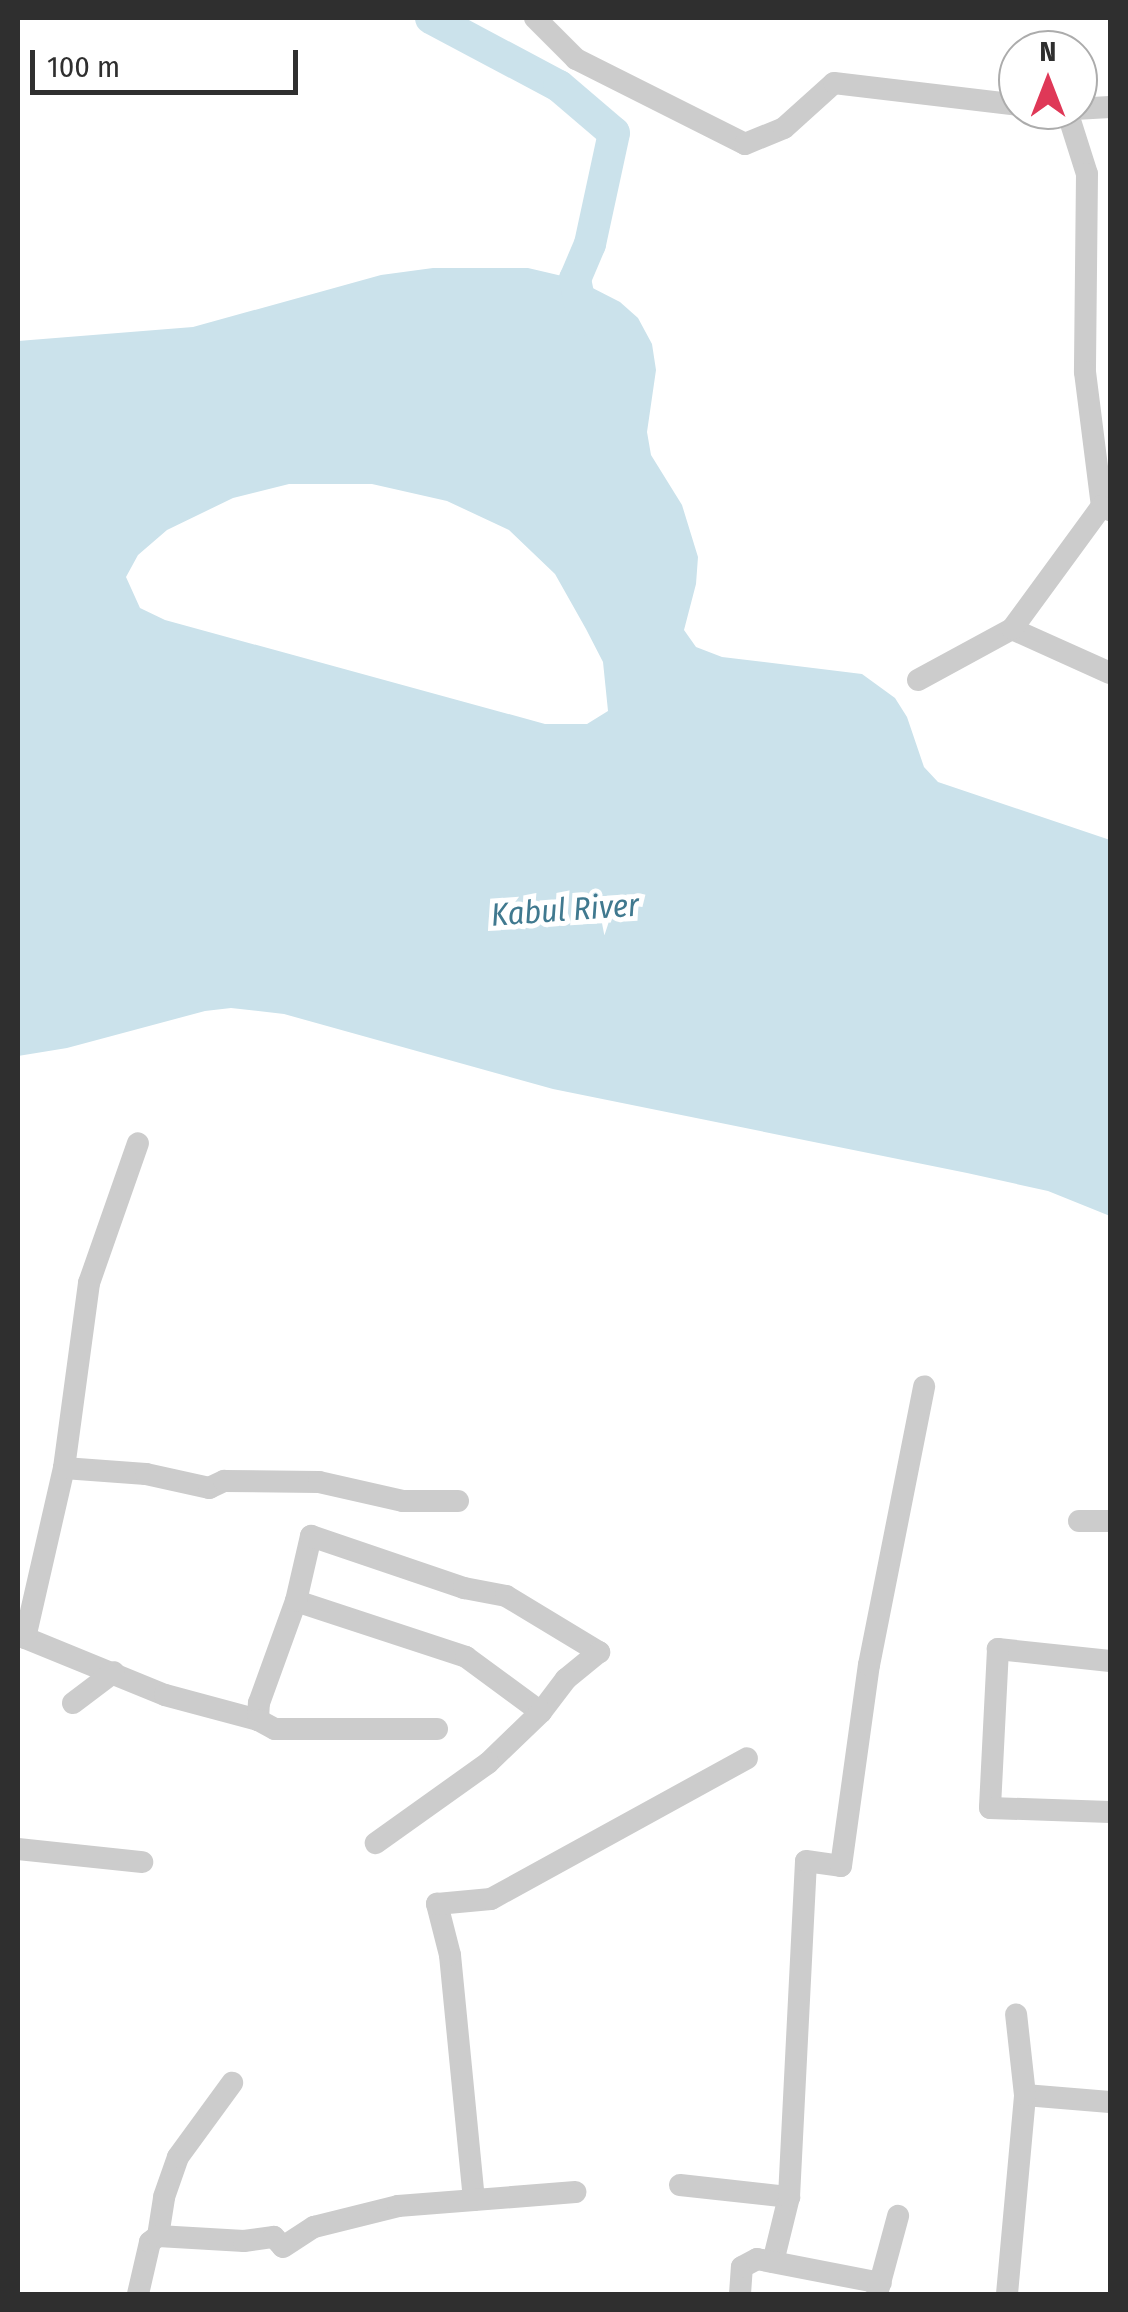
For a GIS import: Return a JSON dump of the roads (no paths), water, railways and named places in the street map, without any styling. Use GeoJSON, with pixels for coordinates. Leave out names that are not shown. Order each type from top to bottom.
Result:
{"type":"FeatureCollection","features":[{"type":"Feature","properties":{"kind":"street"},"geometry":{"type":"LineString","coordinates":[[535,18],[576,59],[745,144],[784,128],[834,82],[998,102]]}},
{"type":"Feature","properties":{"kind":"street"},"geometry":{"type":"LineString","coordinates":[[918,680],[1012,629],[1106,508],[1084,372],[1087,174],[1073,130]]}},
{"type":"Feature","properties":{"kind":"street"},"geometry":{"type":"LineString","coordinates":[[1012,629],[1110,673]]}},
{"type":"Feature","properties":{"kind":"street"},"geometry":{"type":"LineString","coordinates":[[138,1143],[89,1283],[64,1468],[21,1636],[166,1695],[258,1720],[276,1729],[437,1729]]}},
{"type":"Feature","properties":{"kind":"street"},"geometry":{"type":"LineString","coordinates":[[773,2262],[789,2197],[806,1862],[841,1866],[868,1665],[924,1386]]}},
{"type":"Feature","properties":{"kind":"street"},"geometry":{"type":"LineString","coordinates":[[64,1468],[146,1474],[210,1488],[224,1480],[319,1482],[403,1501],[458,1501]]}},
{"type":"Feature","properties":{"kind":"street"},"geometry":{"type":"LineString","coordinates":[[1079,1521],[1110,1521]]}},
{"type":"Feature","properties":{"kind":"street"},"geometry":{"type":"LineString","coordinates":[[258,1720],[260,1703],[296,1601],[311,1536],[464,1588],[506,1596],[599,1652],[566,1679],[542,1712],[448,1795],[376,1843]]}},
{"type":"Feature","properties":{"kind":"street"},"geometry":{"type":"LineString","coordinates":[[296,1601],[466,1657],[542,1712]]}},
{"type":"Feature","properties":{"kind":"street"},"geometry":{"type":"LineString","coordinates":[[1110,1662],[998,1649],[990,1808],[1110,1812]]}},
{"type":"Feature","properties":{"kind":"street"},"geometry":{"type":"LineString","coordinates":[[73,1703],[114,1672]]}},
{"type":"Feature","properties":{"kind":"street"},"geometry":{"type":"LineString","coordinates":[[474,2200],[450,1955],[437,1904],[491,1899],[747,1758]]}},
{"type":"Feature","properties":{"kind":"street"},"geometry":{"type":"LineString","coordinates":[[18,1848],[142,1862]]}},
{"type":"Feature","properties":{"kind":"street"},"geometry":{"type":"LineString","coordinates":[[1007,2294],[1025,2095],[1016,2014]]}},
{"type":"Feature","properties":{"kind":"street"},"geometry":{"type":"LineString","coordinates":[[138,2294],[150,2242],[158,2236],[178,2156],[232,2083]]}},
{"type":"Feature","properties":{"kind":"street"},"geometry":{"type":"LineString","coordinates":[[1025,2095],[1110,2102]]}},
{"type":"Feature","properties":{"kind":"street"},"geometry":{"type":"LineString","coordinates":[[680,2185],[789,2197]]}},
{"type":"Feature","properties":{"kind":"street"},"geometry":{"type":"LineString","coordinates":[[158,2236],[244,2241],[274,2237],[283,2247],[314,2227],[398,2206],[575,2192]]}},
{"type":"Feature","properties":{"kind":"street"},"geometry":{"type":"LineString","coordinates":[[740,2294],[742,2267],[758,2259],[879,2289],[898,2216]]}},
{"type":"Feature","properties":{"kind":"water","name":"Kabul River"},"geometry":{"type":"Polygon","coordinates":[[[433,268],[528,268],[575,279],[620,302],[638,318],[652,344],[656,370],[647,432],[651,455],[682,505],[698,557],[696,584],[684,630],[696,647],[722,657],[862,674],[895,698],[907,717],[924,767],[938,782],[1110,840],[1110,1216],[1048,1191],[553,1089],[284,1014],[231,1008],[205,1011],[67,1048],[18,1056],[18,341],[193,327],[381,275],[433,268]],[[289,484],[233,498],[167,530],[138,555],[126,577],[140,608],[165,620],[545,724],[587,724],[608,711],[603,662],[555,574],[509,530],[447,501],[372,484],[289,484]]]}},
{"type":"Feature","properties":{"kind":"waterway"},"geometry":{"type":"LineString","coordinates":[[431,18],[559,86],[614,133],[590,244],[575,279],[583,319]]}}]}
